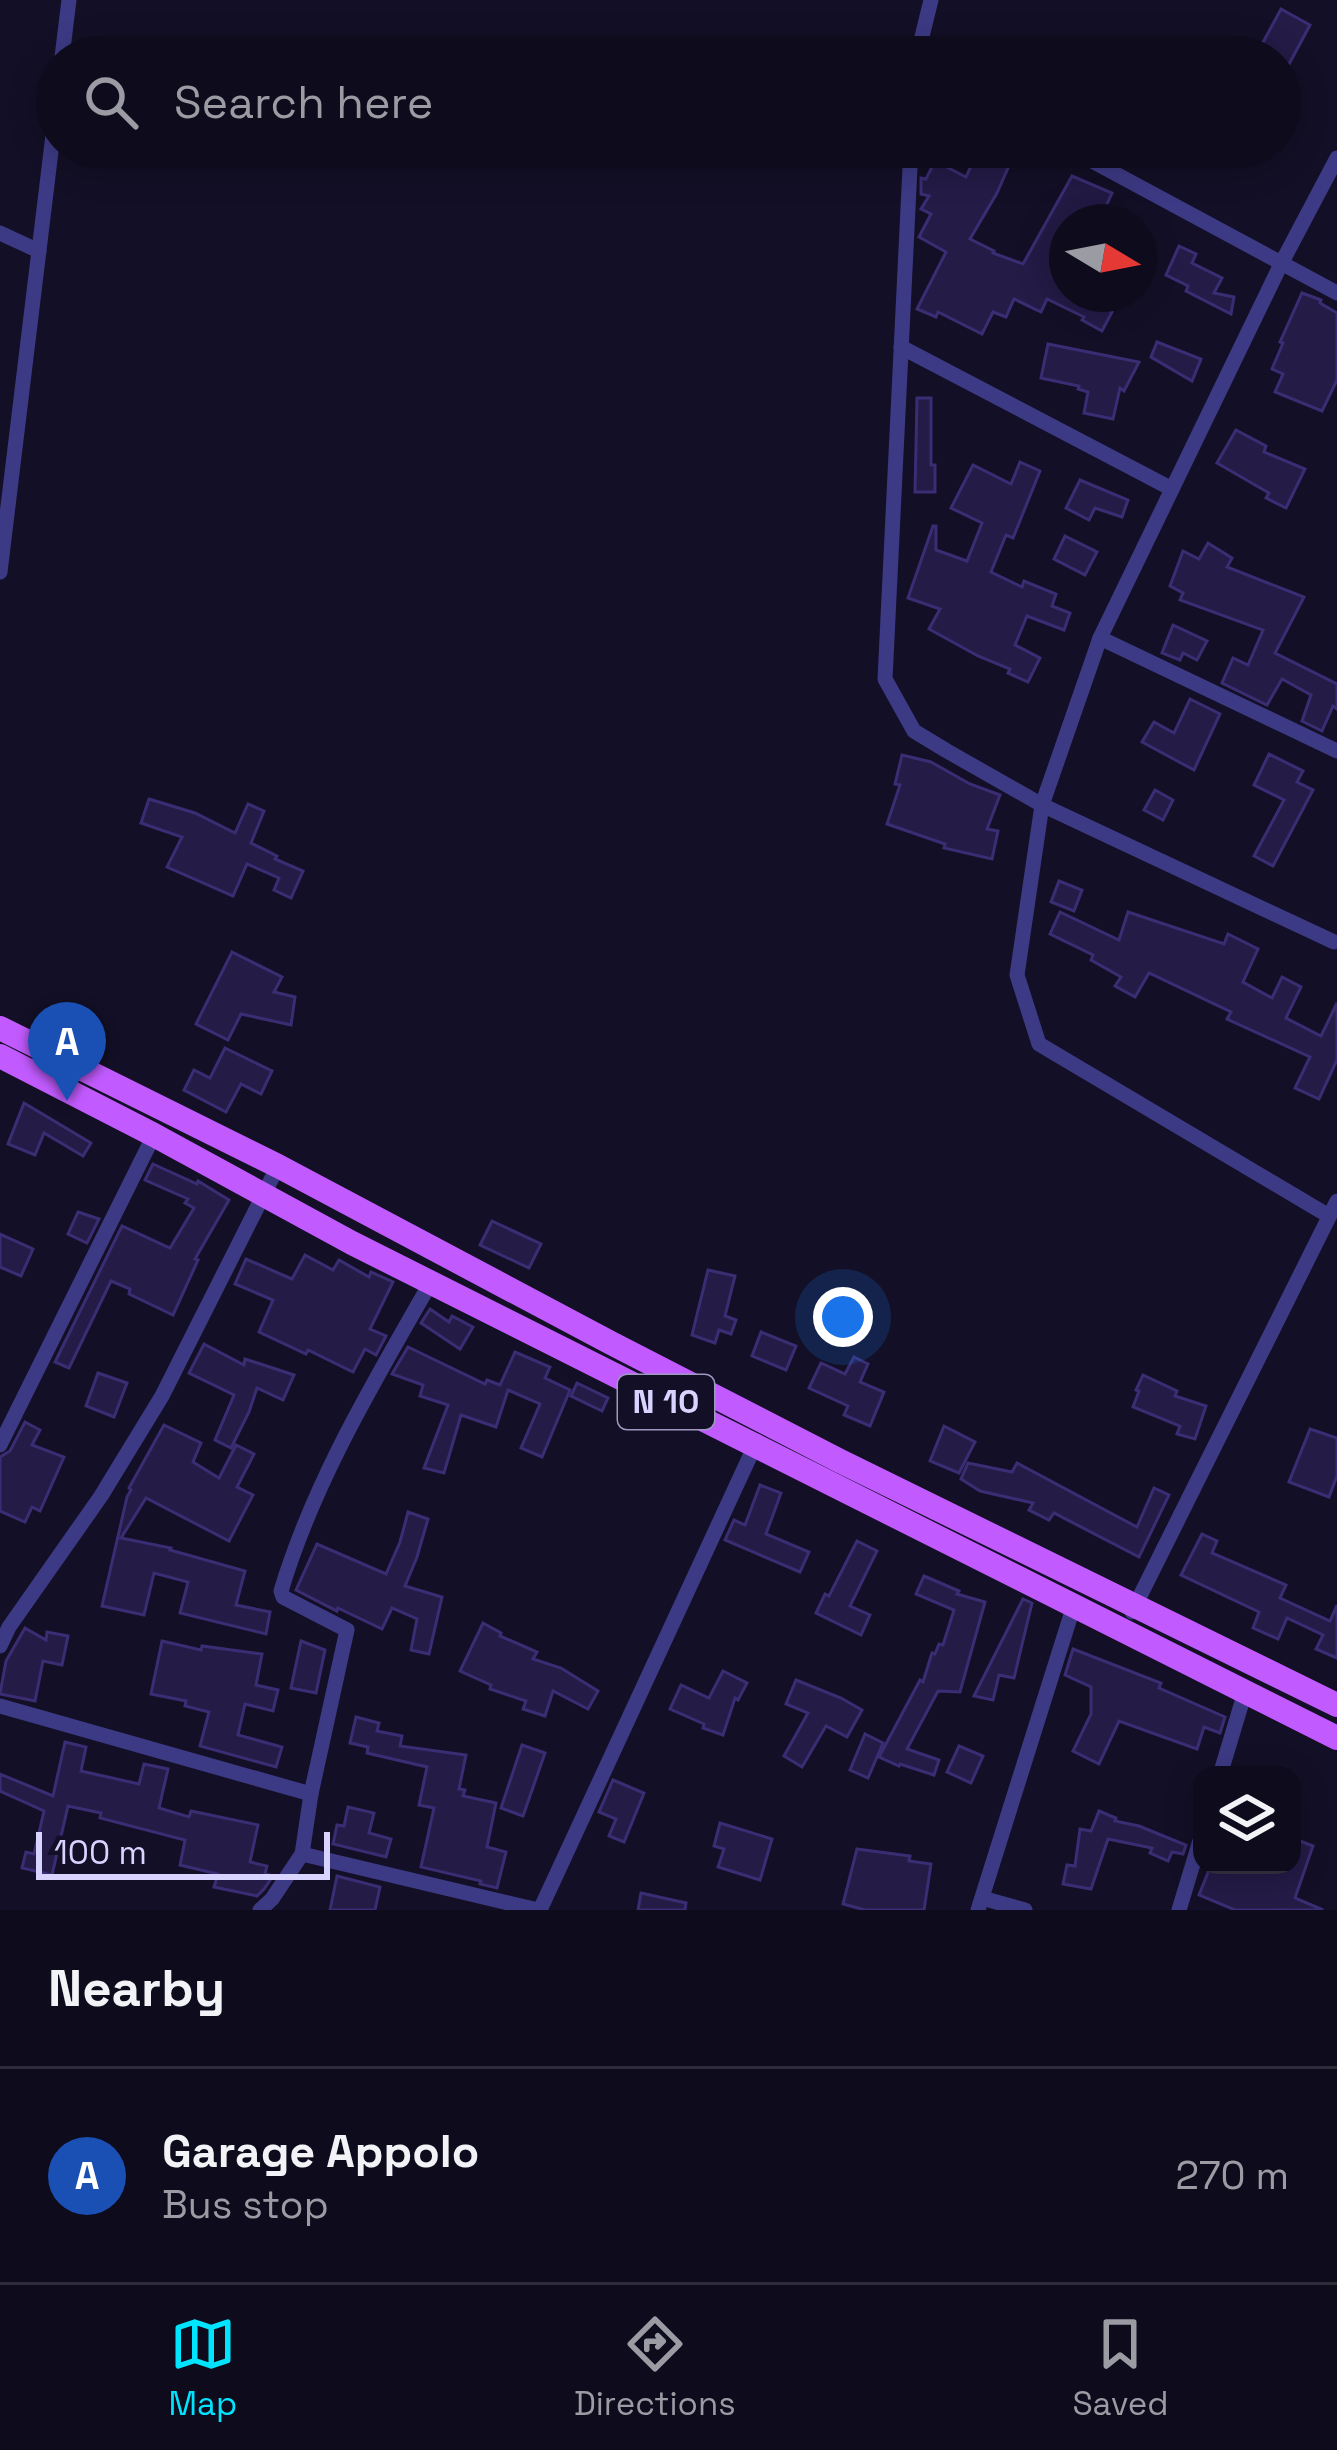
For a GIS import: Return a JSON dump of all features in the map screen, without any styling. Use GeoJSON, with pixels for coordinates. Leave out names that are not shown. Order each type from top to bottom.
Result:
{"type":"FeatureCollection","features":[{"type":"Feature","properties":{"kind":"main road","name":"N 10"},"geometry":{"type":"LineString","coordinates":[[0,1028],[278,1166],[610,1343],[1337,1706]]}},
{"type":"Feature","properties":{"kind":"main road","name":"N 10"},"geometry":{"type":"LineString","coordinates":[[0,1056],[754,1447],[1337,1738]]}},
{"type":"Feature","properties":{"kind":"street"},"geometry":{"type":"LineString","coordinates":[[65,36],[69,0]]}},
{"type":"Feature","properties":{"kind":"street"},"geometry":{"type":"LineString","coordinates":[[922,36],[931,0]]}},
{"type":"Feature","properties":{"kind":"street"},"geometry":{"type":"LineString","coordinates":[[1122,1630],[1333,1209],[1040,1044],[1017,975],[1042,805],[1100,638],[1337,158]]}},
{"type":"Feature","properties":{"kind":"street"},"geometry":{"type":"LineString","coordinates":[[0,572],[4,504],[49,168]]}},
{"type":"Feature","properties":{"kind":"street"},"geometry":{"type":"LineString","coordinates":[[910,168],[886,680],[914,731],[1042,805],[1334,942]]}},
{"type":"Feature","properties":{"kind":"street"},"geometry":{"type":"LineString","coordinates":[[1105,168],[1337,293]]}},
{"type":"Feature","properties":{"kind":"street"},"geometry":{"type":"LineString","coordinates":[[0,233],[39,250]]}},
{"type":"Feature","properties":{"kind":"street"},"geometry":{"type":"LineString","coordinates":[[902,346],[1172,489]]}},
{"type":"Feature","properties":{"kind":"street"},"geometry":{"type":"LineString","coordinates":[[1100,638],[1337,752]]}},
{"type":"Feature","properties":{"kind":"street"},"geometry":{"type":"LineString","coordinates":[[0,1445],[154,1135]]}},
{"type":"Feature","properties":{"kind":"street"},"geometry":{"type":"LineString","coordinates":[[0,1646],[4,1625],[101,1496],[162,1396],[278,1166]]}},
{"type":"Feature","properties":{"kind":"street"},"geometry":{"type":"LineString","coordinates":[[260,1910],[302,1853],[347,1630],[284,1597],[281,1591],[322,1483],[431,1282]]}},
{"type":"Feature","properties":{"kind":"street"},"geometry":{"type":"LineString","coordinates":[[302,1853],[539,1910],[767,1422]]}},
{"type":"Feature","properties":{"kind":"street"},"geometry":{"type":"LineString","coordinates":[[1025,1910],[980,1904],[1073,1605]]}},
{"type":"Feature","properties":{"kind":"street"},"geometry":{"type":"LineString","coordinates":[[1223,1766],[1245,1692]]}},
{"type":"Feature","properties":{"kind":"street"},"geometry":{"type":"LineString","coordinates":[[0,1706],[311,1794]]}},
{"type":"Feature","properties":{"kind":"street"},"geometry":{"type":"LineString","coordinates":[[1179,1910],[1193,1864]]}},
{"type":"Feature","properties":{"kind":"building"},"geometry":{"type":"Polygon","coordinates":[[[1281,9],[1310,25],[1301,42],[1301,36],[1266,36],[1281,9]]]}},
{"type":"Feature","properties":{"kind":"building"},"geometry":{"type":"Polygon","coordinates":[[[932,168],[949,168],[966,177],[970,168],[1008,168],[970,239],[993,253],[1023,264],[1049,217],[1049,300],[1041,312],[1014,299],[1006,317],[993,312],[982,334],[938,312],[936,317],[917,309],[946,252],[919,237],[931,214],[921,209],[929,196],[921,194],[921,178],[926,179],[932,168]]]}},
{"type":"Feature","properties":{"kind":"building"},"geometry":{"type":"Polygon","coordinates":[[[1072,176],[1112,193],[1107,204],[1056,204],[1072,176]]]}},
{"type":"Feature","properties":{"kind":"building"},"geometry":{"type":"Polygon","coordinates":[[[1179,246],[1196,254],[1192,263],[1222,278],[1214,293],[1234,297],[1231,314],[1166,275],[1179,246]]]}},
{"type":"Feature","properties":{"kind":"building"},"geometry":{"type":"Polygon","coordinates":[[[1302,293],[1337,313],[1337,380],[1322,411],[1275,392],[1283,374],[1272,369],[1302,293]]]}},
{"type":"Feature","properties":{"kind":"building"},"geometry":{"type":"Polygon","coordinates":[[[1074,312],[1112,312],[1102,331],[1074,312]]]}},
{"type":"Feature","properties":{"kind":"building"},"geometry":{"type":"Polygon","coordinates":[[[1157,342],[1201,359],[1192,381],[1151,357],[1157,342]]]}},
{"type":"Feature","properties":{"kind":"building"},"geometry":{"type":"Polygon","coordinates":[[[1048,344],[1139,362],[1124,391],[1120,388],[1113,419],[1084,413],[1088,392],[1079,386],[1041,378],[1048,344]]]}},
{"type":"Feature","properties":{"kind":"building"},"geometry":{"type":"Polygon","coordinates":[[[917,398],[931,398],[935,492],[915,492],[917,398]]]}},
{"type":"Feature","properties":{"kind":"building"},"geometry":{"type":"Polygon","coordinates":[[[1236,430],[1266,446],[1264,452],[1305,469],[1286,508],[1217,463],[1236,430]]]}},
{"type":"Feature","properties":{"kind":"building"},"geometry":{"type":"Polygon","coordinates":[[[1020,462],[1040,471],[1013,538],[1006,535],[991,572],[1022,587],[1024,581],[1056,594],[1052,606],[1070,613],[1064,630],[1027,616],[1015,645],[1040,658],[1028,682],[929,629],[940,609],[908,598],[933,526],[936,550],[967,561],[982,523],[951,508],[973,465],[1011,484],[1020,462]]]}},
{"type":"Feature","properties":{"kind":"building"},"geometry":{"type":"Polygon","coordinates":[[[1080,480],[1128,500],[1122,517],[1095,508],[1089,520],[1066,508],[1080,480]]]}},
{"type":"Feature","properties":{"kind":"building"},"geometry":{"type":"Polygon","coordinates":[[[1065,536],[1097,552],[1085,575],[1054,559],[1065,536]]]}},
{"type":"Feature","properties":{"kind":"building"},"geometry":{"type":"Polygon","coordinates":[[[1208,543],[1232,558],[1227,567],[1304,597],[1275,653],[1337,684],[1337,709],[1333,706],[1322,731],[1302,721],[1311,695],[1282,679],[1267,705],[1222,683],[1233,658],[1248,665],[1263,630],[1180,600],[1183,593],[1170,586],[1183,551],[1199,559],[1208,543]]]}},
{"type":"Feature","properties":{"kind":"building"},"geometry":{"type":"Polygon","coordinates":[[[1173,625],[1207,641],[1197,660],[1183,653],[1180,660],[1162,653],[1173,625]]]}},
{"type":"Feature","properties":{"kind":"building"},"geometry":{"type":"Polygon","coordinates":[[[1190,699],[1220,714],[1194,770],[1142,742],[1154,722],[1174,733],[1190,699]]]}},
{"type":"Feature","properties":{"kind":"building"},"geometry":{"type":"Polygon","coordinates":[[[1269,754],[1303,771],[1297,782],[1313,790],[1273,866],[1254,856],[1284,800],[1254,785],[1269,754]]]}},
{"type":"Feature","properties":{"kind":"building"},"geometry":{"type":"Polygon","coordinates":[[[902,755],[931,762],[1000,795],[987,829],[998,831],[992,859],[944,848],[945,844],[887,824],[900,785],[895,784],[902,755]]]}},
{"type":"Feature","properties":{"kind":"building"},"geometry":{"type":"Polygon","coordinates":[[[1155,790],[1173,800],[1163,820],[1144,810],[1155,790]]]}},
{"type":"Feature","properties":{"kind":"building"},"geometry":{"type":"Polygon","coordinates":[[[149,799],[195,813],[235,833],[248,804],[264,811],[251,843],[303,871],[291,898],[274,890],[279,878],[247,864],[233,896],[167,867],[182,837],[141,823],[149,799]]]}},
{"type":"Feature","properties":{"kind":"building"},"geometry":{"type":"Polygon","coordinates":[[[1059,881],[1082,890],[1074,911],[1051,902],[1059,881]]]}},
{"type":"Feature","properties":{"kind":"building"},"geometry":{"type":"Polygon","coordinates":[[[1060,912],[1119,940],[1128,912],[1224,944],[1228,934],[1258,949],[1243,982],[1272,998],[1282,977],[1301,987],[1286,1018],[1321,1036],[1337,1003],[1337,1060],[1319,1099],[1295,1088],[1310,1057],[1227,1019],[1231,1012],[1149,973],[1135,997],[1115,986],[1121,977],[1091,960],[1093,955],[1050,934],[1060,912]]]}},
{"type":"Feature","properties":{"kind":"building"},"geometry":{"type":"Polygon","coordinates":[[[232,952],[282,977],[274,992],[295,997],[291,1025],[241,1014],[228,1040],[196,1024],[232,952]]]}},
{"type":"Feature","properties":{"kind":"building"},"geometry":{"type":"Polygon","coordinates":[[[225,1048],[272,1071],[261,1094],[241,1084],[226,1112],[184,1090],[194,1070],[210,1078],[225,1048]]]}},
{"type":"Feature","properties":{"kind":"building"},"geometry":{"type":"Polygon","coordinates":[[[24,1103],[91,1143],[83,1156],[44,1133],[35,1155],[8,1144],[24,1103]]]}},
{"type":"Feature","properties":{"kind":"building"},"geometry":{"type":"Polygon","coordinates":[[[153,1164],[198,1181],[229,1200],[195,1259],[173,1315],[111,1281],[69,1368],[55,1362],[122,1226],[170,1248],[194,1208],[185,1203],[188,1199],[145,1180],[153,1164]]]}},
{"type":"Feature","properties":{"kind":"building"},"geometry":{"type":"Polygon","coordinates":[[[78,1212],[99,1219],[87,1243],[68,1234],[78,1212]]]}},
{"type":"Feature","properties":{"kind":"building"},"geometry":{"type":"Polygon","coordinates":[[[492,1221],[541,1244],[529,1268],[480,1245],[492,1221]]]}},
{"type":"Feature","properties":{"kind":"building"},"geometry":{"type":"Polygon","coordinates":[[[0,1234],[33,1249],[21,1276],[0,1267],[0,1234]]]}},
{"type":"Feature","properties":{"kind":"building"},"geometry":{"type":"Polygon","coordinates":[[[305,1255],[333,1270],[339,1260],[369,1277],[371,1272],[393,1282],[370,1329],[386,1336],[376,1355],[365,1349],[353,1372],[259,1332],[273,1300],[235,1284],[246,1259],[292,1279],[305,1255]]]}},
{"type":"Feature","properties":{"kind":"building"},"geometry":{"type":"Polygon","coordinates":[[[708,1270],[735,1276],[725,1316],[736,1320],[731,1334],[719,1330],[715,1343],[692,1335],[708,1270]]]}},
{"type":"Feature","properties":{"kind":"building"},"geometry":{"type":"Polygon","coordinates":[[[430,1309],[449,1322],[452,1316],[473,1327],[460,1349],[421,1323],[430,1309]]]}},
{"type":"Feature","properties":{"kind":"building"},"geometry":{"type":"Polygon","coordinates":[[[761,1332],[796,1346],[786,1370],[752,1356],[761,1332]]]}},
{"type":"Feature","properties":{"kind":"building"},"geometry":{"type":"Polygon","coordinates":[[[204,1344],[244,1365],[245,1359],[294,1375],[283,1400],[257,1388],[231,1448],[215,1440],[234,1395],[189,1373],[204,1344]]]}},
{"type":"Feature","properties":{"kind":"building"},"geometry":{"type":"Polygon","coordinates":[[[408,1347],[485,1384],[487,1380],[500,1385],[515,1352],[550,1367],[545,1378],[570,1390],[542,1457],[521,1448],[540,1404],[508,1390],[496,1427],[461,1415],[444,1473],[424,1468],[448,1405],[420,1396],[423,1385],[392,1374],[408,1347]]]}},
{"type":"Feature","properties":{"kind":"building"},"geometry":{"type":"Polygon","coordinates":[[[854,1357],[868,1364],[860,1382],[884,1392],[870,1426],[844,1415],[848,1406],[809,1388],[821,1363],[845,1374],[854,1357]]]}},
{"type":"Feature","properties":{"kind":"building"},"geometry":{"type":"Polygon","coordinates":[[[98,1373],[127,1383],[114,1417],[86,1406],[98,1373]]]}},
{"type":"Feature","properties":{"kind":"building"},"geometry":{"type":"Polygon","coordinates":[[[1143,1375],[1177,1391],[1175,1396],[1206,1406],[1195,1439],[1177,1434],[1180,1426],[1133,1407],[1143,1375]]]}},
{"type":"Feature","properties":{"kind":"building"},"geometry":{"type":"Polygon","coordinates":[[[577,1383],[608,1398],[602,1411],[571,1396],[577,1383]]]}},
{"type":"Feature","properties":{"kind":"building"},"geometry":{"type":"Polygon","coordinates":[[[25,1422],[40,1430],[32,1445],[64,1457],[40,1511],[32,1507],[25,1522],[0,1511],[0,1457],[10,1451],[25,1422]]]}},
{"type":"Feature","properties":{"kind":"building"},"geometry":{"type":"Polygon","coordinates":[[[164,1425],[201,1443],[193,1462],[219,1478],[236,1445],[254,1454],[237,1487],[253,1495],[229,1541],[146,1498],[121,1538],[245,1571],[236,1605],[270,1612],[266,1634],[180,1613],[188,1582],[154,1573],[144,1615],[102,1606],[129,1488],[164,1425]]]}},
{"type":"Feature","properties":{"kind":"building"},"geometry":{"type":"Polygon","coordinates":[[[944,1426],[975,1442],[959,1473],[930,1461],[944,1426]]]}},
{"type":"Feature","properties":{"kind":"building"},"geometry":{"type":"Polygon","coordinates":[[[1310,1429],[1337,1438],[1337,1476],[1329,1497],[1289,1482],[1310,1429]]]}},
{"type":"Feature","properties":{"kind":"building"},"geometry":{"type":"Polygon","coordinates":[[[968,1463],[1012,1472],[1017,1463],[1137,1527],[1154,1488],[1169,1495],[1139,1557],[1054,1513],[1049,1520],[1029,1510],[1033,1503],[980,1491],[961,1479],[968,1463]]]}},
{"type":"Feature","properties":{"kind":"building"},"geometry":{"type":"Polygon","coordinates":[[[760,1485],[781,1493],[766,1534],[809,1552],[800,1572],[725,1540],[734,1520],[745,1525],[760,1485]]]}},
{"type":"Feature","properties":{"kind":"building"},"geometry":{"type":"Polygon","coordinates":[[[408,1512],[428,1519],[405,1586],[442,1597],[429,1654],[411,1650],[417,1619],[392,1608],[382,1629],[296,1590],[317,1544],[386,1574],[408,1512]]]}},
{"type":"Feature","properties":{"kind":"building"},"geometry":{"type":"Polygon","coordinates":[[[1202,1534],[1217,1541],[1212,1553],[1286,1585],[1280,1598],[1330,1621],[1337,1605],[1337,1658],[1316,1649],[1323,1635],[1287,1618],[1278,1639],[1253,1628],[1259,1612],[1181,1575],[1202,1534]]]}},
{"type":"Feature","properties":{"kind":"building"},"geometry":{"type":"Polygon","coordinates":[[[857,1541],[877,1551],[850,1606],[870,1615],[861,1635],[816,1613],[857,1541]]]}},
{"type":"Feature","properties":{"kind":"building"},"geometry":{"type":"Polygon","coordinates":[[[924,1576],[959,1591],[957,1594],[985,1602],[960,1692],[938,1691],[907,1749],[939,1760],[934,1775],[879,1757],[920,1680],[923,1682],[932,1653],[943,1645],[954,1610],[916,1594],[924,1576]]]}},
{"type":"Feature","properties":{"kind":"building"},"geometry":{"type":"Polygon","coordinates":[[[1023,1599],[1032,1603],[1014,1678],[999,1675],[993,1700],[974,1696],[1023,1599]]]}},
{"type":"Feature","properties":{"kind":"building"},"geometry":{"type":"Polygon","coordinates":[[[483,1623],[537,1652],[533,1659],[561,1668],[598,1691],[588,1709],[553,1691],[545,1716],[523,1709],[526,1701],[490,1689],[491,1685],[460,1671],[483,1623]]]}},
{"type":"Feature","properties":{"kind":"building"},"geometry":{"type":"Polygon","coordinates":[[[25,1628],[46,1640],[47,1632],[68,1636],[62,1665],[43,1661],[35,1701],[0,1694],[6,1661],[25,1628]]]}},
{"type":"Feature","properties":{"kind":"building"},"geometry":{"type":"Polygon","coordinates":[[[162,1641],[201,1650],[202,1646],[262,1654],[256,1685],[278,1690],[273,1711],[245,1704],[238,1735],[282,1747],[276,1767],[200,1746],[209,1712],[185,1706],[186,1701],[151,1694],[162,1641]]]}},
{"type":"Feature","properties":{"kind":"building"},"geometry":{"type":"Polygon","coordinates":[[[301,1641],[325,1650],[316,1693],[291,1688],[301,1641]]]}},
{"type":"Feature","properties":{"kind":"building"},"geometry":{"type":"Polygon","coordinates":[[[1073,1649],[1161,1683],[1159,1688],[1225,1717],[1220,1733],[1204,1727],[1197,1749],[1119,1721],[1099,1764],[1073,1751],[1091,1714],[1091,1687],[1065,1675],[1073,1649]]]}},
{"type":"Feature","properties":{"kind":"building"},"geometry":{"type":"Polygon","coordinates":[[[723,1671],[747,1683],[735,1698],[723,1735],[670,1709],[681,1685],[709,1698],[723,1671]]]}},
{"type":"Feature","properties":{"kind":"building"},"geometry":{"type":"Polygon","coordinates":[[[796,1680],[862,1710],[847,1737],[826,1726],[802,1767],[784,1756],[808,1713],[786,1704],[796,1680]]]}},
{"type":"Feature","properties":{"kind":"building"},"geometry":{"type":"Polygon","coordinates":[[[356,1717],[379,1723],[377,1731],[402,1736],[400,1746],[466,1755],[459,1789],[465,1790],[463,1796],[496,1803],[487,1847],[506,1852],[497,1888],[421,1867],[434,1808],[419,1805],[427,1767],[367,1753],[368,1747],[350,1743],[356,1717]]]}},
{"type":"Feature","properties":{"kind":"building"},"geometry":{"type":"Polygon","coordinates":[[[865,1734],[883,1743],[868,1778],[850,1770],[865,1734]]]}},
{"type":"Feature","properties":{"kind":"building"},"geometry":{"type":"Polygon","coordinates":[[[65,1742],[86,1747],[81,1771],[139,1784],[144,1764],[168,1769],[159,1808],[189,1817],[191,1811],[258,1825],[250,1862],[267,1866],[265,1874],[273,1876],[257,1896],[214,1887],[218,1874],[180,1865],[185,1840],[68,1806],[52,1875],[22,1868],[26,1852],[34,1854],[44,1811],[0,1791],[0,1774],[53,1796],[65,1742]]]}},
{"type":"Feature","properties":{"kind":"building"},"geometry":{"type":"Polygon","coordinates":[[[522,1745],[545,1753],[523,1816],[501,1808],[522,1745]]]}},
{"type":"Feature","properties":{"kind":"building"},"geometry":{"type":"Polygon","coordinates":[[[959,1746],[983,1756],[971,1783],[947,1772],[959,1746]]]}},
{"type":"Feature","properties":{"kind":"building"},"geometry":{"type":"Polygon","coordinates":[[[613,1780],[644,1793],[624,1842],[609,1836],[616,1819],[599,1812],[613,1780]]]}},
{"type":"Feature","properties":{"kind":"building"},"geometry":{"type":"Polygon","coordinates":[[[348,1807],[374,1813],[369,1833],[391,1839],[386,1857],[333,1844],[348,1807]]]}},
{"type":"Feature","properties":{"kind":"building"},"geometry":{"type":"Polygon","coordinates":[[[1099,1811],[1186,1845],[1183,1854],[1172,1852],[1168,1861],[1150,1853],[1152,1848],[1108,1839],[1091,1889],[1063,1884],[1067,1865],[1075,1866],[1080,1829],[1091,1831],[1099,1811]]]}},
{"type":"Feature","properties":{"kind":"building"},"geometry":{"type":"Polygon","coordinates":[[[720,1823],[772,1839],[760,1880],[718,1867],[724,1849],[714,1846],[720,1823]]]}},
{"type":"Feature","properties":{"kind":"building"},"geometry":{"type":"Polygon","coordinates":[[[1301,1841],[1313,1846],[1295,1898],[1323,1910],[1235,1910],[1199,1895],[1207,1874],[1301,1874],[1301,1841]]]}},
{"type":"Feature","properties":{"kind":"building"},"geometry":{"type":"Polygon","coordinates":[[[857,1849],[910,1856],[909,1861],[931,1864],[924,1910],[865,1910],[843,1904],[857,1849]]]}},
{"type":"Feature","properties":{"kind":"building"},"geometry":{"type":"Polygon","coordinates":[[[337,1876],[380,1887],[375,1910],[330,1910],[337,1876]]]}},
{"type":"Feature","properties":{"kind":"building"},"geometry":{"type":"Polygon","coordinates":[[[641,1893],[686,1903],[685,1910],[638,1910],[641,1893]]]}},
{"type":"Feature","properties":{"kind":"place","name":"Garage Appolo"},"geometry":{"type":"Point","coordinates":[67,1101]}}]}
